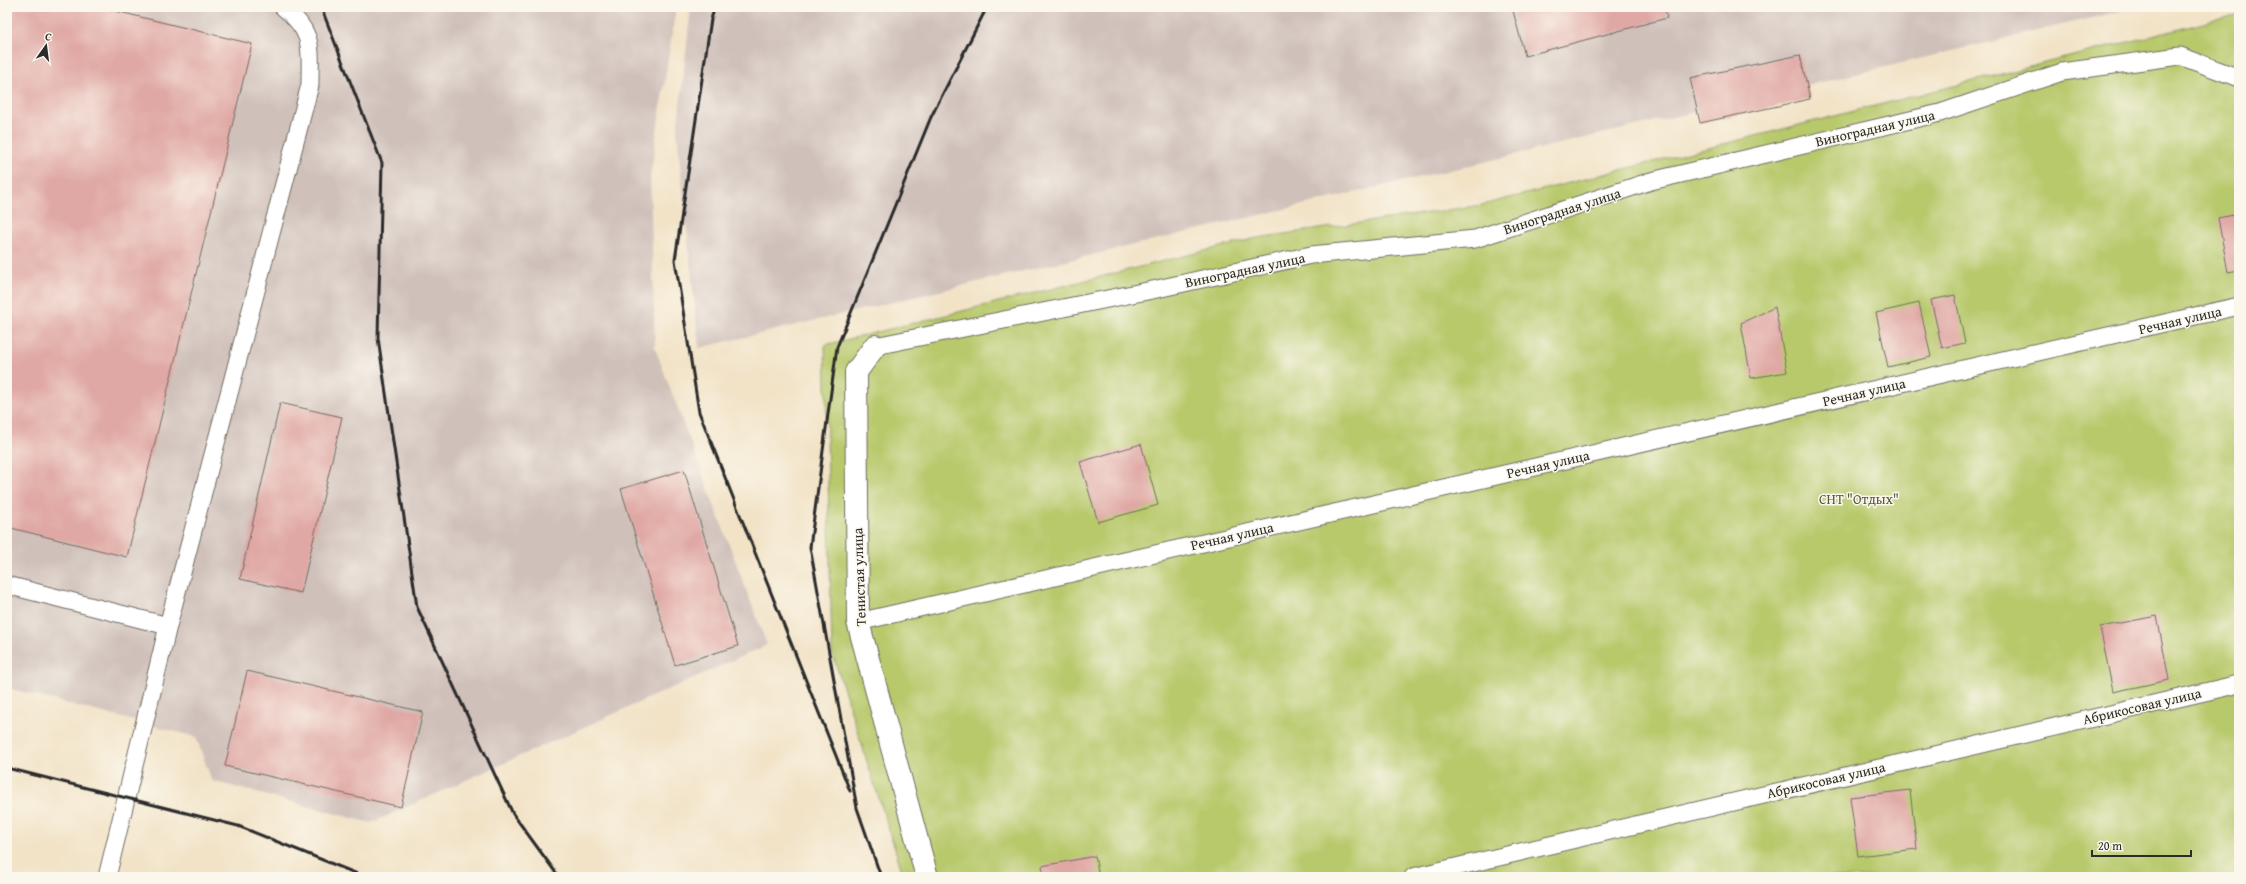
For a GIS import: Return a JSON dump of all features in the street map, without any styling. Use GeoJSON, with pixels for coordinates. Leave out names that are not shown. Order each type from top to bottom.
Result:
{"type":"FeatureCollection","features":[{"type":"Feature","properties":{"kind":"street","name":"Тенистая улица"},"geometry":{"type":"LineString","coordinates":[[875,346],[856,372],[858,622],[927,877]]}},
{"type":"Feature","properties":{"kind":"lane"},"geometry":{"type":"LineString","coordinates":[[107,877],[168,626],[310,85],[310,41],[297,18],[283,7]]}},
{"type":"Feature","properties":{"kind":"lane","name":"Виноградная улица"},"geometry":{"type":"LineString","coordinates":[[875,346],[1150,291],[1311,255],[1475,239],[1651,181],[1940,113],[2062,72],[2180,56],[2239,78]]}},
{"type":"Feature","properties":{"kind":"lane","name":"Речная улица"},"geometry":{"type":"LineString","coordinates":[[858,622],[2239,306]]}},
{"type":"Feature","properties":{"kind":"lane"},"geometry":{"type":"LineString","coordinates":[[7,585],[168,626]]}},
{"type":"Feature","properties":{"kind":"lane","name":"Абрикосовая улица"},"geometry":{"type":"LineString","coordinates":[[1413,877],[2239,684]]}},
{"type":"Feature","properties":{"kind":"shaded area"},"geometry":{"type":"Polygon","coordinates":[[[7,7],[676,7],[650,177],[655,348],[767,645],[371,823],[212,781],[196,737],[7,688],[7,7]]]}},
{"type":"Feature","properties":{"kind":"shaded area"},"geometry":{"type":"Polygon","coordinates":[[[691,7],[2138,7],[699,348],[677,132],[691,7]]]}},
{"type":"Feature","properties":{"kind":"green space","name":"СНТ \"Отдых\""},"geometry":{"type":"Polygon","coordinates":[[[2239,14],[2239,877],[904,877],[832,652],[825,345],[1257,238],[1482,205],[2239,14]]]}},
{"type":"Feature","properties":{"kind":"building"},"geometry":{"type":"Polygon","coordinates":[[[7,7],[99,7],[252,44],[127,557],[7,527],[7,7]]]}},
{"type":"Feature","properties":{"kind":"building"},"geometry":{"type":"Polygon","coordinates":[[[1512,7],[1664,7],[1667,18],[1525,56],[1512,7]]]}},
{"type":"Feature","properties":{"kind":"building"},"geometry":{"type":"Polygon","coordinates":[[[1800,55],[1810,99],[1700,123],[1690,78],[1800,55]]]}},
{"type":"Feature","properties":{"kind":"building"},"geometry":{"type":"Polygon","coordinates":[[[2239,214],[2239,270],[2228,272],[2218,218],[2239,214]]]}},
{"type":"Feature","properties":{"kind":"building"},"geometry":{"type":"Polygon","coordinates":[[[1955,295],[1965,343],[1942,348],[1931,300],[1955,295]]]}},
{"type":"Feature","properties":{"kind":"building"},"geometry":{"type":"Polygon","coordinates":[[[1919,303],[1931,357],[1888,367],[1876,313],[1919,303]]]}},
{"type":"Feature","properties":{"kind":"building"},"geometry":{"type":"Polygon","coordinates":[[[1775,307],[1787,372],[1751,378],[1741,323],[1775,307]]]}},
{"type":"Feature","properties":{"kind":"building"},"geometry":{"type":"Polygon","coordinates":[[[280,403],[342,417],[301,593],[240,579],[280,403]]]}},
{"type":"Feature","properties":{"kind":"building"},"geometry":{"type":"Polygon","coordinates":[[[1141,444],[1158,505],[1098,522],[1080,462],[1141,444]]]}},
{"type":"Feature","properties":{"kind":"building"},"geometry":{"type":"Polygon","coordinates":[[[684,470],[738,646],[675,665],[621,489],[684,470]]]}},
{"type":"Feature","properties":{"kind":"building"},"geometry":{"type":"Polygon","coordinates":[[[2157,616],[2169,680],[2113,692],[2100,627],[2157,616]]]}},
{"type":"Feature","properties":{"kind":"building"},"geometry":{"type":"Polygon","coordinates":[[[247,671],[423,712],[401,807],[225,766],[247,671]]]}},
{"type":"Feature","properties":{"kind":"building"},"geometry":{"type":"Polygon","coordinates":[[[1910,790],[1917,849],[1858,856],[1850,797],[1910,790]]]}},
{"type":"Feature","properties":{"kind":"building"},"geometry":{"type":"Polygon","coordinates":[[[1095,856],[1099,877],[1044,877],[1042,866],[1095,856]]]}},
{"type":"Feature","properties":{"kind":"railway"},"geometry":{"type":"LineString","coordinates":[[321,7],[382,163],[378,338],[417,607],[513,814],[559,877]]}},
{"type":"Feature","properties":{"kind":"railway"},"geometry":{"type":"LineString","coordinates":[[715,7],[711,19],[675,260],[699,412],[850,791]]}},
{"type":"Feature","properties":{"kind":"railway"},"geometry":{"type":"LineString","coordinates":[[881,877],[857,808],[810,547],[837,347],[931,117],[987,7]]}},
{"type":"Feature","properties":{"kind":"railway"},"geometry":{"type":"LineString","coordinates":[[7,768],[238,826],[365,877]]}}]}
